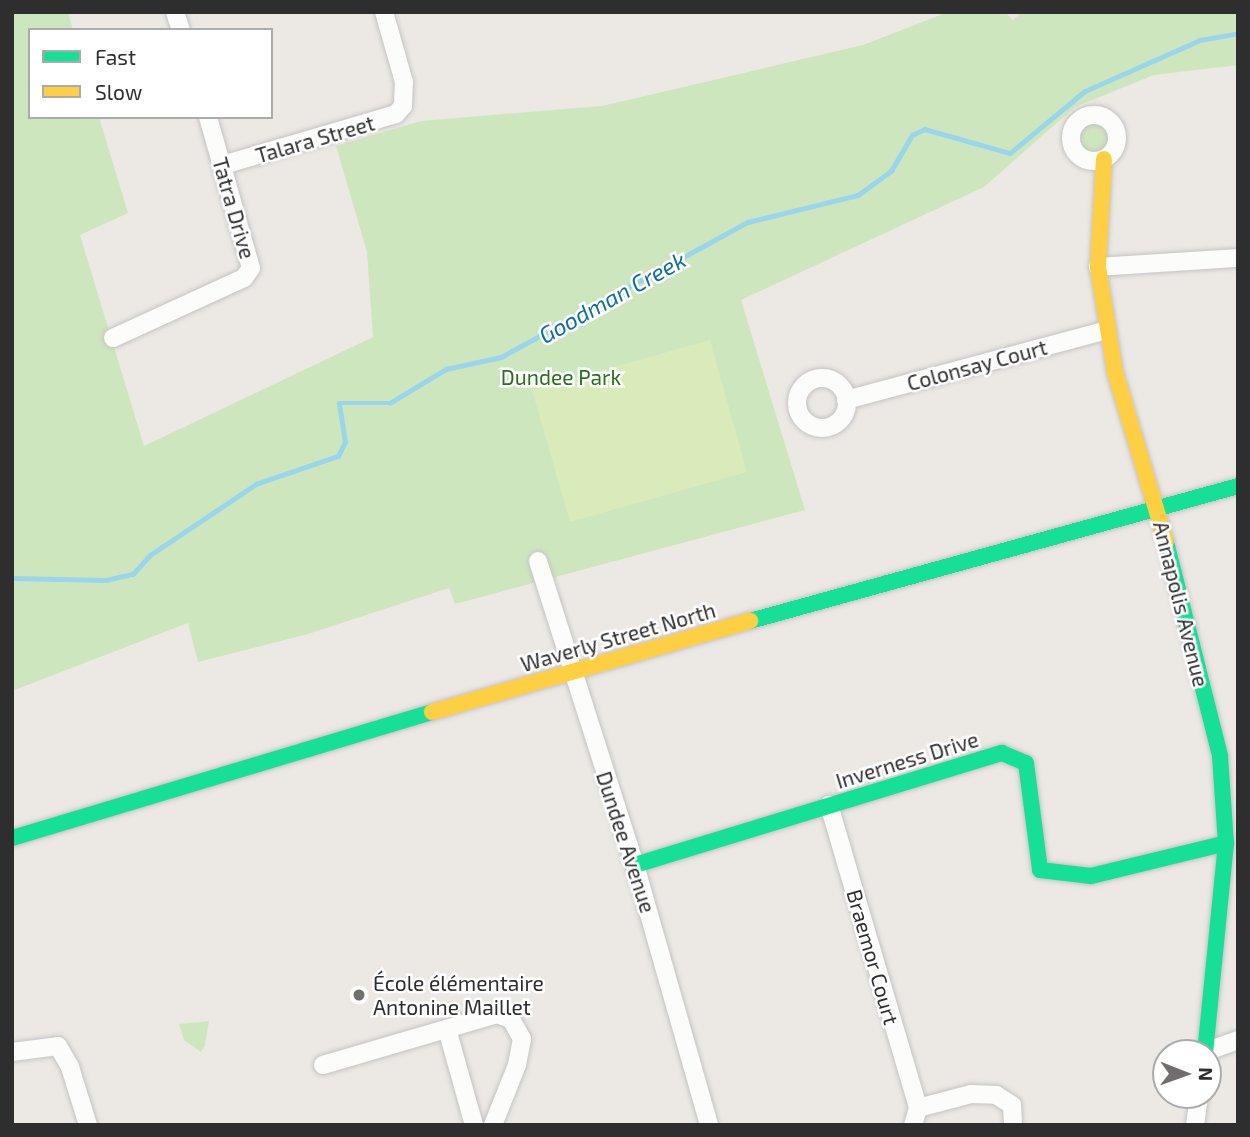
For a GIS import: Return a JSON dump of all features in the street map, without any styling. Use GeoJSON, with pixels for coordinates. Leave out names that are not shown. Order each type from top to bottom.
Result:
{"type":"FeatureCollection","features":[{"type":"Feature","properties":{"kind":"street","name":"Talara Street"},"geometry":{"type":"LineString","coordinates":[[223,165],[385,118],[403,106],[404,82],[383,12]]}},
{"type":"Feature","properties":{"kind":"street","name":"Tatra Drive"},"geometry":{"type":"LineString","coordinates":[[113,338],[248,274],[252,258],[209,119]]}},
{"type":"Feature","properties":{"kind":"street","name":"Annapolis Avenue"},"geometry":{"type":"LineString","coordinates":[[1104,159],[1098,267],[1115,372],[1157,509],[1220,756],[1226,843],[1206,1039]]}},
{"type":"Feature","properties":{"kind":"street"},"geometry":{"type":"LineString","coordinates":[[1098,267],[1238,258]]}},
{"type":"Feature","properties":{"kind":"street","name":"Colonsay Court"},"geometry":{"type":"LineString","coordinates":[[846,400],[1107,330]]}},
{"type":"Feature","properties":{"kind":"street","name":"Waverly Street North"},"geometry":{"type":"LineString","coordinates":[[12,838],[570,671],[1238,486]]}},
{"type":"Feature","properties":{"kind":"street","name":"Dundee Avenue"},"geometry":{"type":"LineString","coordinates":[[538,561],[570,671],[635,865],[709,1125]]}},
{"type":"Feature","properties":{"kind":"street","name":"Inverness Drive"},"geometry":{"type":"LineString","coordinates":[[635,865],[1002,753],[1027,763],[1041,870],[1091,876],[1226,843]]}},
{"type":"Feature","properties":{"kind":"street","name":"Braemor Court"},"geometry":{"type":"LineString","coordinates":[[829,805],[915,1116],[971,1094],[996,1096],[1012,1105],[1013,1125]]}},
{"type":"Feature","properties":{"kind":"street"},"geometry":{"type":"LineString","coordinates":[[323,1065],[497,1014],[511,1019],[522,1039],[517,1065],[493,1125]]}},
{"type":"Feature","properties":{"kind":"street"},"geometry":{"type":"LineString","coordinates":[[447,1029],[474,1125]]}},
{"type":"Feature","properties":{"kind":"street"},"geometry":{"type":"LineString","coordinates":[[12,1052],[58,1046],[71,1067],[88,1125]]}},
{"type":"Feature","properties":{"kind":"green space","name":"Dundee Park"},"geometry":{"type":"Polygon","coordinates":[[[12,12],[68,12],[72,28],[28,28],[28,119],[100,119],[128,213],[80,235],[144,446],[373,337],[367,252],[336,146],[421,121],[602,106],[863,45],[948,12],[1005,12],[1013,20],[1022,12],[1238,12],[1238,65],[1154,75],[1075,107],[984,187],[741,300],[805,510],[455,604],[449,588],[308,634],[198,662],[188,623],[12,691],[12,12]]]}},
{"type":"Feature","properties":{"kind":"green space"},"geometry":{"type":"Polygon","coordinates":[[[1094,123],[1105,127],[1109,138],[1105,149],[1094,153],[1083,149],[1079,138],[1083,127],[1094,123]]]}},
{"type":"Feature","properties":{"kind":"green space"},"geometry":{"type":"Polygon","coordinates":[[[710,340],[747,472],[570,522],[532,390],[710,340]]]}},
{"type":"Feature","properties":{"kind":"green space"},"geometry":{"type":"Polygon","coordinates":[[[209,1021],[205,1045],[201,1052],[184,1040],[179,1024],[209,1021]]]}},
{"type":"Feature","properties":{"kind":"waterway","name":"Goodman Creek"},"geometry":{"type":"LineString","coordinates":[[12,578],[106,580],[133,574],[150,555],[256,484],[338,456],[345,442],[339,403],[390,403],[446,369],[501,357],[748,222],[858,195],[891,171],[912,135],[925,129],[1010,153],[1085,91],[1200,40],[1238,33]]}},
{"type":"Feature","properties":{"kind":"traffic: fast"},"geometry":{"type":"LineString","coordinates":[[750,621],[1238,486]]}},
{"type":"Feature","properties":{"kind":"traffic: fast"},"geometry":{"type":"LineString","coordinates":[[1166,542],[1220,756],[1226,843],[1206,1039]]}},
{"type":"Feature","properties":{"kind":"traffic: fast"},"geometry":{"type":"LineString","coordinates":[[12,838],[432,712]]}},
{"type":"Feature","properties":{"kind":"traffic: fast"},"geometry":{"type":"LineString","coordinates":[[635,865],[1002,753],[1026,763],[1040,870],[1091,876],[1226,843]]}},
{"type":"Feature","properties":{"kind":"traffic: slow"},"geometry":{"type":"LineString","coordinates":[[1104,159],[1098,267],[1115,372],[1166,542]]}},
{"type":"Feature","properties":{"kind":"traffic: slow"},"geometry":{"type":"LineString","coordinates":[[432,712],[750,621]]}},
{"type":"Feature","properties":{"kind":"place","name":"École élémentaire Antonine Maillet"},"geometry":{"type":"Point","coordinates":[359,995]}}]}
